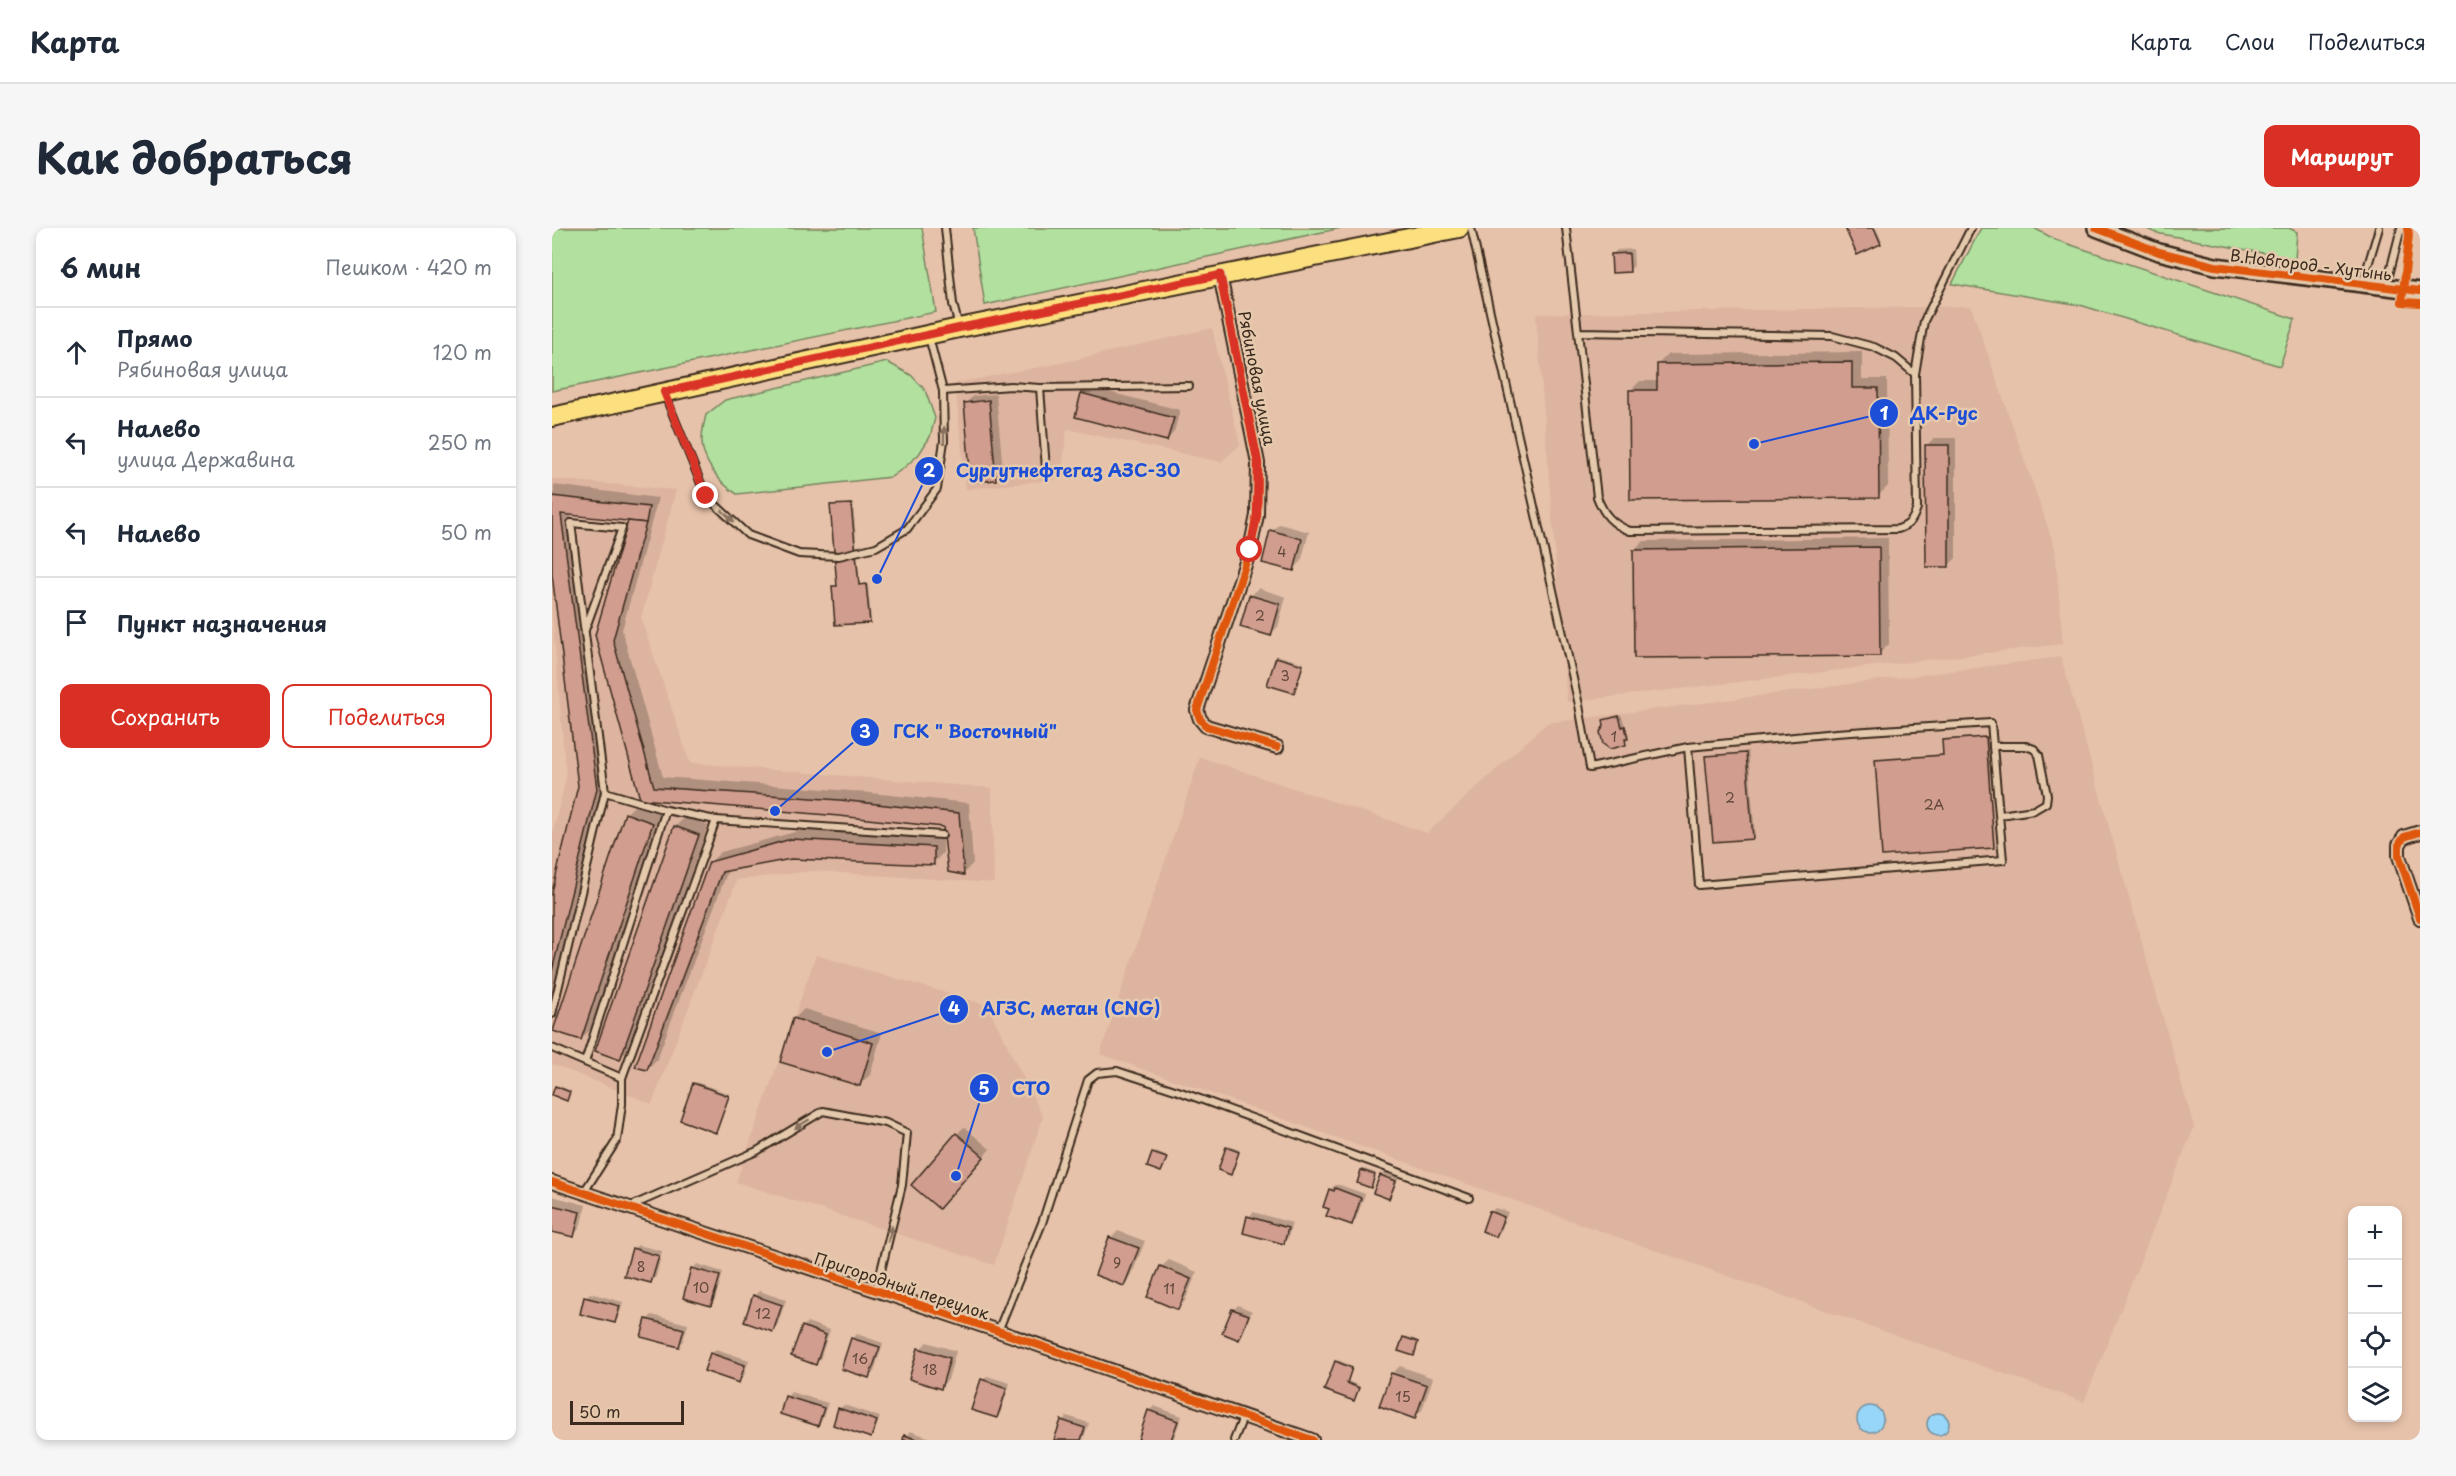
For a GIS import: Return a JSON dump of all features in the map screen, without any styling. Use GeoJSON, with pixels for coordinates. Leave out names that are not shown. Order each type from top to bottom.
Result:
{"type":"FeatureCollection","features":[{"type":"Feature","properties":{"kind":"main road"},"geometry":{"type":"LineString","coordinates":[[552,417],[959,328],[1459,228]]}},
{"type":"Feature","properties":{"kind":"street","name":"В.Новгород - Хутынь"},"geometry":{"type":"LineString","coordinates":[[2096,228],[2159,252],[2214,266],[2420,291]]}},
{"type":"Feature","properties":{"kind":"street","name":"Рябиновая улица"},"geometry":{"type":"LineString","coordinates":[[1220,275],[1258,463],[1257,515],[1250,550],[1197,710],[1206,726],[1277,747]]}},
{"type":"Feature","properties":{"kind":"street"},"geometry":{"type":"LineString","coordinates":[[2420,832],[2404,837],[2399,845],[2399,856],[2420,918]]}},
{"type":"Feature","properties":{"kind":"street","name":"Пригородный переулок"},"geometry":{"type":"LineString","coordinates":[[552,1182],[998,1331],[1312,1440]]}},
{"type":"Feature","properties":{"kind":"lane"},"geometry":{"type":"LineString","coordinates":[[945,228],[953,304],[959,328]]}},
{"type":"Feature","properties":{"kind":"lane"},"geometry":{"type":"LineString","coordinates":[[1471,228],[1579,705],[1590,768],[1688,747],[1836,733],[1991,723],[2003,860],[1699,885],[1688,747]]}},
{"type":"Feature","properties":{"kind":"lane"},"geometry":{"type":"LineString","coordinates":[[1566,228],[1597,497],[1603,512],[1616,525],[1630,531],[1898,529],[1909,525],[1917,508],[1915,374],[1924,321],[1971,228]]}},
{"type":"Feature","properties":{"kind":"lane"},"geometry":{"type":"LineString","coordinates":[[2362,285],[2379,228]]}},
{"type":"Feature","properties":{"kind":"lane"},"geometry":{"type":"LineString","coordinates":[[2385,287],[2401,228]]}},
{"type":"Feature","properties":{"kind":"lane"},"geometry":{"type":"LineString","coordinates":[[1578,332],[1832,336],[1874,347],[1896,358],[1915,374]]}},
{"type":"Feature","properties":{"kind":"lane"},"geometry":{"type":"LineString","coordinates":[[664,392],[706,496],[714,504],[748,535],[799,554],[839,556],[876,547],[907,529],[937,489],[944,441],[944,392],[928,335]]}},
{"type":"Feature","properties":{"kind":"lane"},"geometry":{"type":"LineString","coordinates":[[944,392],[1011,386],[1040,388],[1190,386]]}},
{"type":"Feature","properties":{"kind":"lane"},"geometry":{"type":"LineString","coordinates":[[1040,388],[1046,469]]}},
{"type":"Feature","properties":{"kind":"lane"},"geometry":{"type":"LineString","coordinates":[[552,1014],[605,792],[571,523],[622,528],[585,630]]}},
{"type":"Feature","properties":{"kind":"lane"},"geometry":{"type":"LineString","coordinates":[[1993,746],[2026,746],[2034,749],[2038,755],[2047,795],[2046,803],[2034,810],[2000,815]]}},
{"type":"Feature","properties":{"kind":"lane"},"geometry":{"type":"LineString","coordinates":[[605,792],[666,810],[716,820],[942,835]]}},
{"type":"Feature","properties":{"kind":"lane"},"geometry":{"type":"LineString","coordinates":[[585,1062],[666,810]]}},
{"type":"Feature","properties":{"kind":"lane"},"geometry":{"type":"LineString","coordinates":[[584,1193],[617,1140],[622,1104],[622,1078],[716,820]]}},
{"type":"Feature","properties":{"kind":"lane"},"geometry":{"type":"LineString","coordinates":[[552,1048],[622,1078]]}},
{"type":"Feature","properties":{"kind":"lane"},"geometry":{"type":"LineString","coordinates":[[998,1331],[1042,1223],[1088,1080],[1097,1072],[1117,1071],[1181,1092],[1469,1198]]}},
{"type":"Feature","properties":{"kind":"lane"},"geometry":{"type":"LineString","coordinates":[[627,1207],[757,1151],[823,1111],[886,1123],[907,1133],[902,1185],[876,1291]]}},
{"type":"Feature","properties":{"kind":"lane"},"geometry":{"type":"LineString","coordinates":[[1234,1440],[1243,1416]]}},
{"type":"Feature","properties":{"kind":"shaded area"},"geometry":{"type":"Polygon","coordinates":[[[1971,306],[2055,548],[2063,644],[1567,702],[1536,314],[1971,306]]]}},
{"type":"Feature","properties":{"kind":"shaded area"},"geometry":{"type":"Polygon","coordinates":[[[1212,328],[1240,445],[1221,462],[1067,429],[1061,479],[966,489],[955,383],[1061,363],[1212,328]]]}},
{"type":"Feature","properties":{"kind":"shaded area"},"geometry":{"type":"Polygon","coordinates":[[[552,479],[676,490],[641,618],[690,763],[992,788],[994,883],[812,871],[737,880],[652,1104],[552,1064],[552,835],[566,778],[552,610],[552,479]]]}},
{"type":"Feature","properties":{"kind":"shaded area"},"geometry":{"type":"Polygon","coordinates":[[[2061,657],[2194,1127],[2084,1402],[1100,1054],[1200,757],[1427,833],[1547,723],[2061,657]]]}},
{"type":"Feature","properties":{"kind":"shaded area"},"geometry":{"type":"Polygon","coordinates":[[[816,955],[987,1005],[1043,1117],[994,1265],[736,1182],[816,955]]]}},
{"type":"Feature","properties":{"kind":"green space"},"geometry":{"type":"Polygon","coordinates":[[[552,228],[922,228],[936,312],[552,391],[552,228]]]}},
{"type":"Feature","properties":{"kind":"green space"},"geometry":{"type":"Polygon","coordinates":[[[973,228],[1341,228],[985,305],[973,228]]]}},
{"type":"Feature","properties":{"kind":"green space"},"geometry":{"type":"Polygon","coordinates":[[[1981,228],[2034,228],[2056,240],[2295,319],[2280,366],[2080,305],[1952,284],[1981,228]]]}},
{"type":"Feature","properties":{"kind":"green space"},"geometry":{"type":"Polygon","coordinates":[[[2145,228],[2289,228],[2297,232],[2295,259],[2156,233],[2145,228]]]}},
{"type":"Feature","properties":{"kind":"green space"},"geometry":{"type":"Polygon","coordinates":[[[887,362],[911,375],[925,390],[935,418],[930,437],[919,454],[891,477],[737,494],[712,470],[702,447],[703,430],[706,415],[725,400],[887,362]]]}},
{"type":"Feature","properties":{"kind":"water"},"geometry":{"type":"Polygon","coordinates":[[[1870,1406],[1879,1410],[1883,1419],[1879,1428],[1870,1432],[1861,1428],[1857,1419],[1861,1410],[1870,1406]]]}},
{"type":"Feature","properties":{"kind":"water"},"geometry":{"type":"Polygon","coordinates":[[[1938,1413],[1946,1416],[1949,1424],[1946,1432],[1938,1435],[1930,1432],[1927,1424],[1930,1416],[1938,1413]]]}},
{"type":"Feature","properties":{"kind":"building"},"geometry":{"type":"Polygon","coordinates":[[[1845,228],[1874,228],[1881,244],[1857,255],[1845,228]]]}},
{"type":"Feature","properties":{"kind":"building"},"geometry":{"type":"Polygon","coordinates":[[[1629,253],[1630,272],[1612,273],[1611,254],[1629,253]]]}},
{"type":"Feature","properties":{"kind":"building"},"geometry":{"type":"Polygon","coordinates":[[[1852,362],[1852,388],[1878,388],[1879,498],[1630,500],[1629,390],[1657,390],[1657,364],[1852,362]]]}},
{"type":"Feature","properties":{"kind":"building"},"geometry":{"type":"Polygon","coordinates":[[[1081,393],[1174,418],[1167,441],[1075,417],[1081,393]]]}},
{"type":"Feature","properties":{"kind":"building"},"geometry":{"type":"Polygon","coordinates":[[[989,400],[996,480],[971,482],[964,403],[989,400]]]}},
{"type":"Feature","properties":{"kind":"building"},"geometry":{"type":"Polygon","coordinates":[[[1925,445],[1949,445],[1949,567],[1926,567],[1925,445]]]}},
{"type":"Feature","properties":{"kind":"building"},"geometry":{"type":"Polygon","coordinates":[[[552,496],[649,507],[646,523],[561,514],[597,789],[552,971],[552,892],[578,786],[552,574],[552,496]]]}},
{"type":"Feature","properties":{"kind":"building"},"geometry":{"type":"Polygon","coordinates":[[[851,504],[859,585],[866,584],[870,623],[835,625],[832,586],[837,586],[830,505],[851,504]]]}},
{"type":"Feature","properties":{"kind":"building"},"geometry":{"type":"Polygon","coordinates":[[[628,521],[646,523],[613,640],[654,787],[840,800],[959,813],[964,875],[948,872],[943,827],[640,799],[595,635],[628,521]]]}},
{"type":"Feature","properties":{"kind":"building"},"geometry":{"type":"Polygon","coordinates":[[[1270,530],[1302,539],[1294,571],[1262,563],[1270,530]]]}},
{"type":"Feature","properties":{"kind":"building"},"geometry":{"type":"Polygon","coordinates":[[[1879,547],[1880,656],[1634,658],[1633,550],[1879,547]]]}},
{"type":"Feature","properties":{"kind":"building"},"geometry":{"type":"Polygon","coordinates":[[[1249,595],[1280,604],[1271,636],[1240,627],[1249,595]]]}},
{"type":"Feature","properties":{"kind":"building"},"geometry":{"type":"Polygon","coordinates":[[[1276,657],[1303,665],[1294,693],[1267,685],[1276,657]]]}},
{"type":"Feature","properties":{"kind":"building"},"geometry":{"type":"Polygon","coordinates":[[[1619,716],[1622,727],[1625,726],[1628,739],[1625,739],[1626,745],[1610,749],[1603,744],[1600,732],[1604,726],[1603,720],[1619,716]]]}},
{"type":"Feature","properties":{"kind":"building"},"geometry":{"type":"Polygon","coordinates":[[[1986,737],[1994,848],[1882,856],[1875,760],[1943,755],[1942,740],[1986,737]]]}},
{"type":"Feature","properties":{"kind":"building"},"geometry":{"type":"Polygon","coordinates":[[[1746,753],[1753,839],[1713,842],[1705,756],[1746,753]]]}},
{"type":"Feature","properties":{"kind":"building"},"geometry":{"type":"Polygon","coordinates":[[[625,813],[653,823],[581,1040],[553,1031],[625,813]]]}},
{"type":"Feature","properties":{"kind":"building"},"geometry":{"type":"Polygon","coordinates":[[[674,826],[699,835],[620,1060],[595,1051],[674,826]]]}},
{"type":"Feature","properties":{"kind":"building"},"geometry":{"type":"Polygon","coordinates":[[[791,839],[934,847],[934,865],[791,859],[722,872],[647,1070],[635,1067],[709,862],[791,839]]]}},
{"type":"Feature","properties":{"kind":"building"},"geometry":{"type":"Polygon","coordinates":[[[793,1018],[873,1043],[860,1086],[780,1062],[793,1018]]]}},
{"type":"Feature","properties":{"kind":"building"},"geometry":{"type":"Polygon","coordinates":[[[693,1083],[729,1096],[716,1133],[680,1120],[693,1083]]]}},
{"type":"Feature","properties":{"kind":"building"},"geometry":{"type":"Polygon","coordinates":[[[555,1086],[570,1092],[567,1101],[552,1095],[555,1086]]]}},
{"type":"Feature","properties":{"kind":"building"},"geometry":{"type":"Polygon","coordinates":[[[956,1133],[984,1157],[939,1209],[911,1185],[956,1133]]]}},
{"type":"Feature","properties":{"kind":"building"},"geometry":{"type":"Polygon","coordinates":[[[1226,1147],[1239,1152],[1231,1175],[1218,1170],[1226,1147]]]}},
{"type":"Feature","properties":{"kind":"building"},"geometry":{"type":"Polygon","coordinates":[[[1152,1153],[1167,1158],[1161,1172],[1147,1167],[1152,1153]]]}},
{"type":"Feature","properties":{"kind":"building"},"geometry":{"type":"Polygon","coordinates":[[[1361,1170],[1375,1175],[1371,1188],[1357,1183],[1361,1170]]]}},
{"type":"Feature","properties":{"kind":"building"},"geometry":{"type":"Polygon","coordinates":[[[1380,1175],[1396,1181],[1389,1199],[1373,1193],[1380,1175]]]}},
{"type":"Feature","properties":{"kind":"building"},"geometry":{"type":"Polygon","coordinates":[[[1335,1188],[1361,1198],[1352,1225],[1326,1216],[1329,1209],[1323,1207],[1329,1189],[1334,1191],[1335,1188]]]}},
{"type":"Feature","properties":{"kind":"building"},"geometry":{"type":"Polygon","coordinates":[[[552,1205],[580,1212],[574,1237],[552,1232],[552,1205]]]}},
{"type":"Feature","properties":{"kind":"building"},"geometry":{"type":"Polygon","coordinates":[[[1489,1211],[1504,1217],[1496,1237],[1482,1231],[1489,1211]]]}},
{"type":"Feature","properties":{"kind":"building"},"geometry":{"type":"Polygon","coordinates":[[[1247,1216],[1288,1228],[1284,1244],[1243,1233],[1247,1216]]]}},
{"type":"Feature","properties":{"kind":"building"},"geometry":{"type":"Polygon","coordinates":[[[1109,1237],[1139,1248],[1124,1286],[1095,1275],[1109,1237]]]}},
{"type":"Feature","properties":{"kind":"building"},"geometry":{"type":"Polygon","coordinates":[[[632,1248],[659,1256],[651,1283],[624,1276],[632,1248]]]}},
{"type":"Feature","properties":{"kind":"building"},"geometry":{"type":"Polygon","coordinates":[[[1160,1266],[1191,1279],[1178,1310],[1147,1297],[1160,1266]]]}},
{"type":"Feature","properties":{"kind":"building"},"geometry":{"type":"Polygon","coordinates":[[[691,1268],[720,1276],[711,1306],[683,1298],[691,1268]]]}},
{"type":"Feature","properties":{"kind":"building"},"geometry":{"type":"Polygon","coordinates":[[[753,1295],[782,1305],[773,1332],[744,1322],[753,1295]]]}},
{"type":"Feature","properties":{"kind":"building"},"geometry":{"type":"Polygon","coordinates":[[[584,1297],[620,1306],[615,1323],[580,1314],[584,1297]]]}},
{"type":"Feature","properties":{"kind":"building"},"geometry":{"type":"Polygon","coordinates":[[[1232,1309],[1249,1315],[1239,1340],[1222,1333],[1232,1309]]]}},
{"type":"Feature","properties":{"kind":"building"},"geometry":{"type":"Polygon","coordinates":[[[646,1319],[684,1329],[679,1347],[641,1337],[646,1319]]]}},
{"type":"Feature","properties":{"kind":"building"},"geometry":{"type":"Polygon","coordinates":[[[802,1326],[826,1335],[816,1365],[791,1356],[802,1326]]]}},
{"type":"Feature","properties":{"kind":"building"},"geometry":{"type":"Polygon","coordinates":[[[1403,1337],[1418,1342],[1414,1356],[1398,1351],[1403,1337]]]}},
{"type":"Feature","properties":{"kind":"building"},"geometry":{"type":"Polygon","coordinates":[[[851,1338],[880,1347],[869,1378],[841,1369],[851,1338]]]}},
{"type":"Feature","properties":{"kind":"building"},"geometry":{"type":"Polygon","coordinates":[[[918,1348],[950,1358],[941,1389],[909,1379],[918,1348]]]}},
{"type":"Feature","properties":{"kind":"building"},"geometry":{"type":"Polygon","coordinates":[[[710,1353],[745,1365],[739,1383],[704,1371],[710,1353]]]}},
{"type":"Feature","properties":{"kind":"building"},"geometry":{"type":"Polygon","coordinates":[[[1335,1361],[1352,1368],[1347,1383],[1359,1388],[1354,1401],[1324,1390],[1335,1361]]]}},
{"type":"Feature","properties":{"kind":"building"},"geometry":{"type":"Polygon","coordinates":[[[1391,1373],[1427,1385],[1415,1419],[1379,1406],[1391,1373]]]}},
{"type":"Feature","properties":{"kind":"building"},"geometry":{"type":"Polygon","coordinates":[[[981,1379],[1007,1388],[997,1418],[971,1410],[981,1379]]]}},
{"type":"Feature","properties":{"kind":"building"},"geometry":{"type":"Polygon","coordinates":[[[785,1396],[824,1408],[818,1426],[780,1414],[785,1396]]]}},
{"type":"Feature","properties":{"kind":"building"},"geometry":{"type":"Polygon","coordinates":[[[838,1408],[877,1421],[871,1438],[833,1425],[838,1408]]]}},
{"type":"Feature","properties":{"kind":"building"},"geometry":{"type":"Polygon","coordinates":[[[1148,1410],[1178,1421],[1171,1440],[1138,1440],[1148,1410]]]}},
{"type":"Feature","properties":{"kind":"building"},"geometry":{"type":"Polygon","coordinates":[[[1061,1420],[1085,1428],[1081,1440],[1054,1440],[1061,1420]]]}},
{"type":"Feature","properties":{"kind":"building"},"geometry":{"type":"Polygon","coordinates":[[[904,1435],[919,1440],[903,1440],[904,1435]]]}},
{"type":"Feature","properties":{"kind":"cycle path"},"geometry":{"type":"LineString","coordinates":[[2096,228],[2159,252],[2215,266],[2420,291]]}},
{"type":"Feature","properties":{"kind":"cycle path"},"geometry":{"type":"LineString","coordinates":[[2408,228],[2402,302],[2420,303]]}},
{"type":"Feature","properties":{"kind":"cycle path"},"geometry":{"type":"LineString","coordinates":[[1220,275],[1258,463],[1257,515],[1250,550],[1197,710],[1206,726],[1277,747]]}},
{"type":"Feature","properties":{"kind":"cycle path"},"geometry":{"type":"LineString","coordinates":[[2420,832],[2404,837],[2399,845],[2399,856],[2420,918]]}},
{"type":"Feature","properties":{"kind":"cycle path"},"geometry":{"type":"LineString","coordinates":[[552,1182],[998,1331],[1312,1440]]}},
{"type":"Feature","properties":{"kind":"place","name":"ДК-Рус"},"geometry":{"type":"Point","coordinates":[1754,444]}},
{"type":"Feature","properties":{"kind":"place","name":"Сургутнефтегаз АЗС-30"},"geometry":{"type":"Point","coordinates":[877,579]}},
{"type":"Feature","properties":{"kind":"place","name":"ГСК \" Восточный\""},"geometry":{"type":"Point","coordinates":[775,811]}},
{"type":"Feature","properties":{"kind":"place","name":"АГЗС, метан (CNG)"},"geometry":{"type":"Point","coordinates":[827,1052]}},
{"type":"Feature","properties":{"kind":"place","name":"СТО"},"geometry":{"type":"Point","coordinates":[956,1176]}},
{"type":"Feature","properties":{"kind":"route"},"geometry":{"type":"LineString","coordinates":[[706,496],[664,392],[959,328],[1220,275],[1258,463],[1257,515],[1250,550]]}}]}
